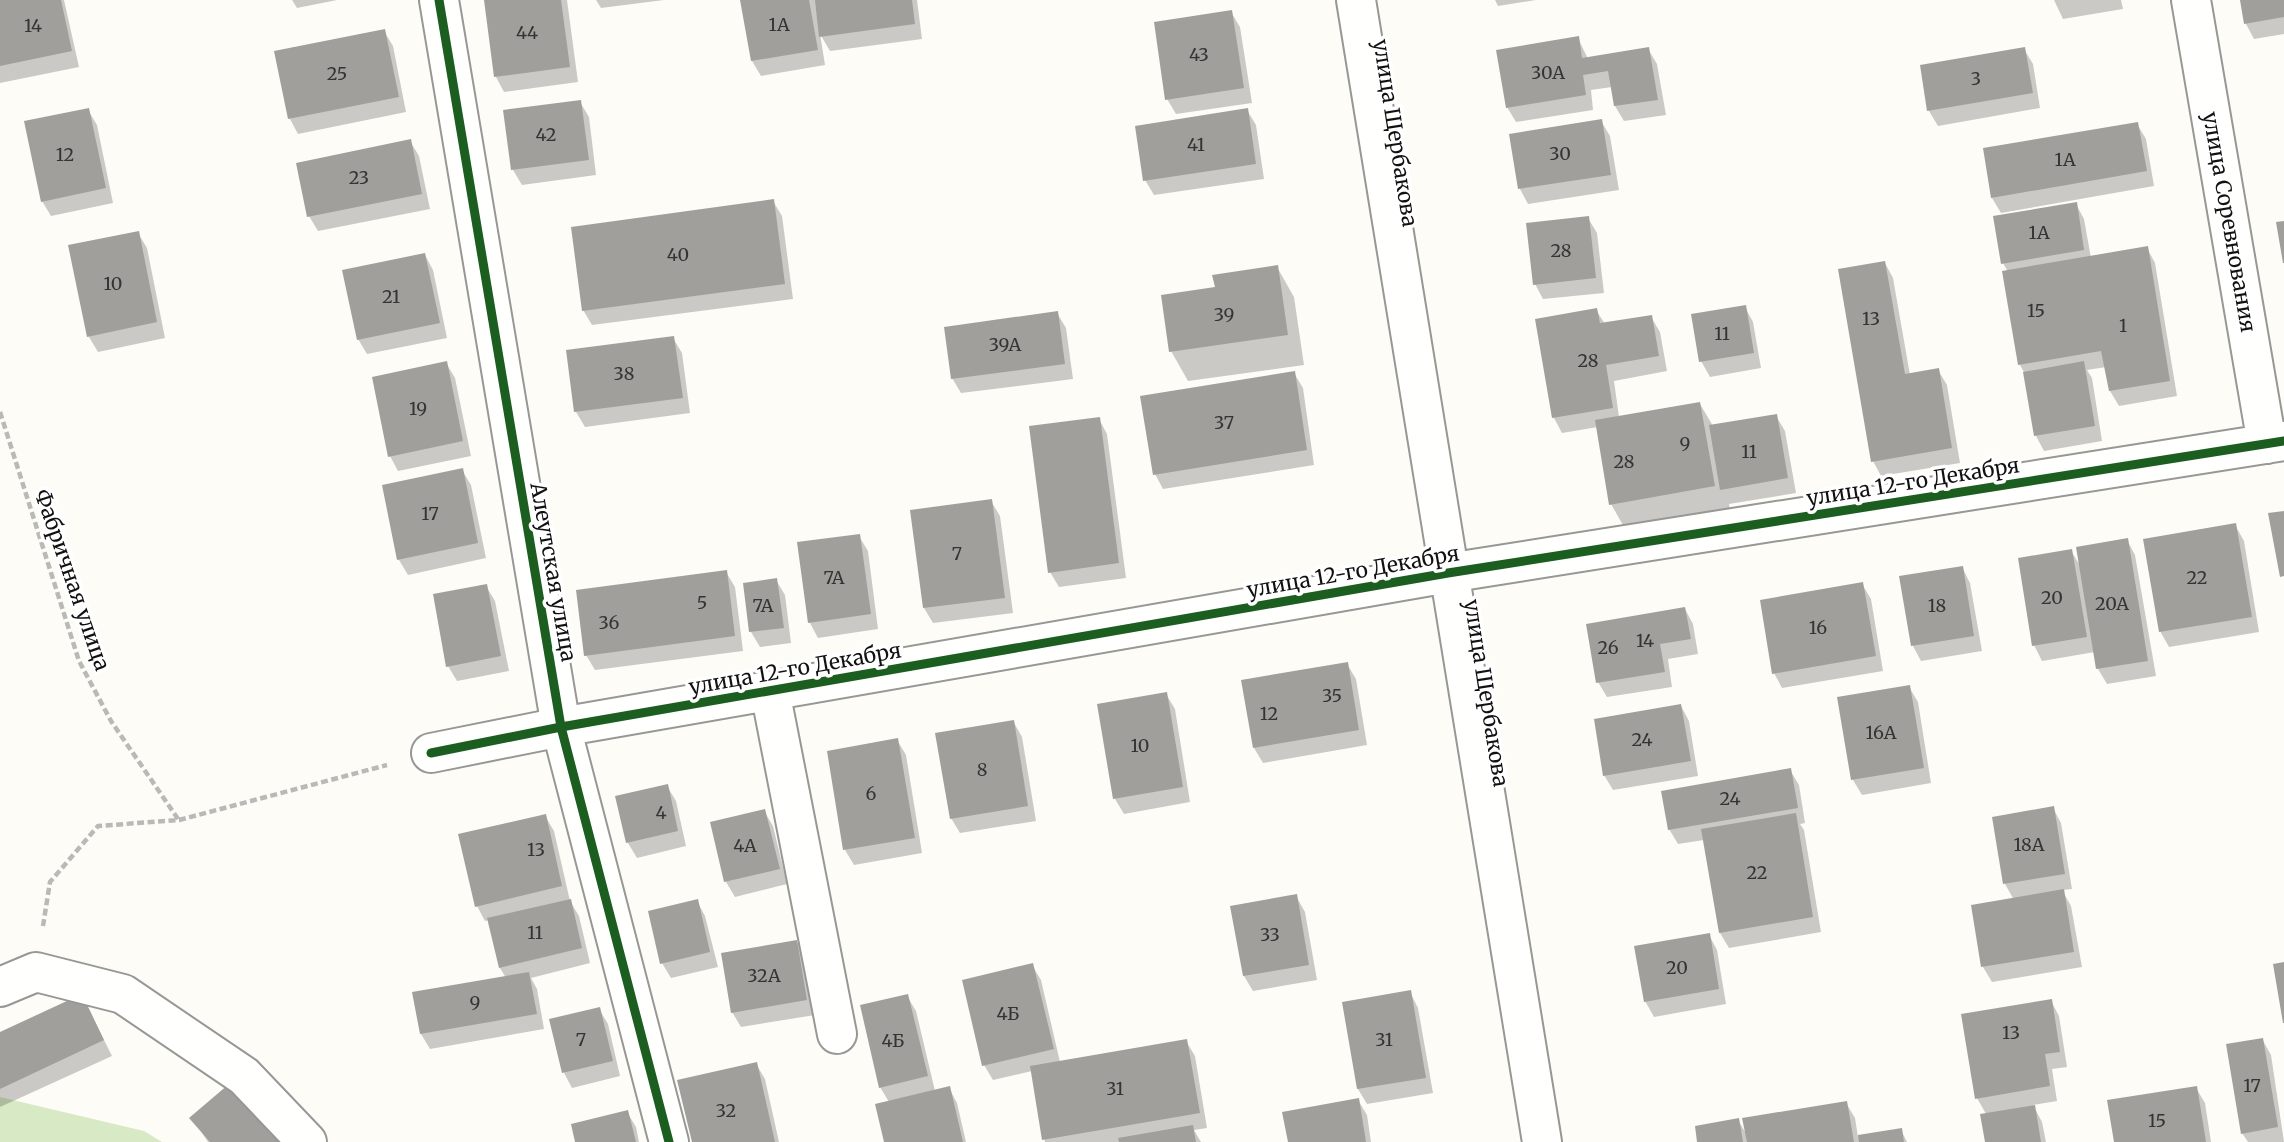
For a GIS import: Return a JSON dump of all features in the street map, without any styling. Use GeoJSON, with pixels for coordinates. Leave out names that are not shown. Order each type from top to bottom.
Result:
{"type":"FeatureCollection","features":[{"type":"Feature","properties":{"kind":"street","name":"Алеутская улица"},"geometry":{"type":"LineString","coordinates":[[439,0],[561,727],[668,1142]]}},
{"type":"Feature","properties":{"kind":"street","name":"улица Щербакова"},"geometry":{"type":"LineString","coordinates":[[1356,0],[1542,1142]]}},
{"type":"Feature","properties":{"kind":"street","name":"улица Соревнования"},"geometry":{"type":"LineString","coordinates":[[2191,0],[2276,442]]}},
{"type":"Feature","properties":{"kind":"street","name":"улица 12-го Декабря"},"geometry":{"type":"LineString","coordinates":[[431,753],[561,727],[1448,573],[2276,442]]}},
{"type":"Feature","properties":{"kind":"street"},"geometry":{"type":"LineString","coordinates":[[770,691],[837,1034]]}},
{"type":"Feature","properties":{"kind":"street"},"geometry":{"type":"LineString","coordinates":[[0,987],[36,972],[123,994],[244,1076],[307,1142]]}},
{"type":"Feature","properties":{"kind":"path"},"geometry":{"type":"LineString","coordinates":[[36,972],[50,881],[98,826],[179,820],[431,753]]}},
{"type":"Feature","properties":{"kind":"green space"},"geometry":{"type":"Polygon","coordinates":[[[0,1097],[144,1131],[162,1142],[0,1142],[0,1097]]]}},
{"type":"Feature","properties":{"kind":"building"},"geometry":{"type":"Polygon","coordinates":[[[0,0],[61,0],[72,51],[0,66],[0,0]]]}},
{"type":"Feature","properties":{"kind":"building"},"geometry":{"type":"Polygon","coordinates":[[[484,0],[561,0],[570,67],[494,77],[484,0]]]}},
{"type":"Feature","properties":{"kind":"building"},"geometry":{"type":"Polygon","coordinates":[[[740,0],[809,0],[818,50],[751,61],[740,0]]]}},
{"type":"Feature","properties":{"kind":"building"},"geometry":{"type":"Polygon","coordinates":[[[815,0],[912,0],[915,24],[819,37],[815,0]]]}},
{"type":"Feature","properties":{"kind":"building"},"geometry":{"type":"Polygon","coordinates":[[[2240,0],[2284,0],[2284,17],[2244,24],[2240,0]]]}},
{"type":"Feature","properties":{"kind":"building"},"geometry":{"type":"Polygon","coordinates":[[[1232,10],[1244,88],[1165,100],[1154,22],[1232,10]]]}},
{"type":"Feature","properties":{"kind":"building"},"geometry":{"type":"Polygon","coordinates":[[[385,29],[399,97],[288,119],[274,51],[385,29]]]}},
{"type":"Feature","properties":{"kind":"building"},"geometry":{"type":"Polygon","coordinates":[[[1579,36],[1582,58],[1649,47],[1658,100],[1614,106],[1608,71],[1583,75],[1586,95],[1506,108],[1496,50],[1579,36]]]}},
{"type":"Feature","properties":{"kind":"building"},"geometry":{"type":"Polygon","coordinates":[[[2025,47],[2033,93],[1927,111],[1920,65],[2025,47]]]}},
{"type":"Feature","properties":{"kind":"building"},"geometry":{"type":"Polygon","coordinates":[[[581,100],[589,160],[511,170],[503,110],[581,100]]]}},
{"type":"Feature","properties":{"kind":"building"},"geometry":{"type":"Polygon","coordinates":[[[89,108],[106,188],[41,202],[24,121],[89,108]]]}},
{"type":"Feature","properties":{"kind":"building"},"geometry":{"type":"Polygon","coordinates":[[[1248,108],[1256,164],[1143,181],[1135,126],[1248,108]]]}},
{"type":"Feature","properties":{"kind":"building"},"geometry":{"type":"Polygon","coordinates":[[[1602,119],[1611,175],[1518,189],[1509,134],[1602,119]]]}},
{"type":"Feature","properties":{"kind":"building"},"geometry":{"type":"Polygon","coordinates":[[[2138,122],[2147,171],[1991,198],[1983,148],[2138,122]]]}},
{"type":"Feature","properties":{"kind":"building"},"geometry":{"type":"Polygon","coordinates":[[[411,139],[422,194],[307,217],[296,163],[411,139]]]}},
{"type":"Feature","properties":{"kind":"building"},"geometry":{"type":"Polygon","coordinates":[[[774,199],[785,284],[582,311],[571,227],[774,199]]]}},
{"type":"Feature","properties":{"kind":"building"},"geometry":{"type":"Polygon","coordinates":[[[2077,202],[2084,250],[2001,264],[1993,216],[2077,202]]]}},
{"type":"Feature","properties":{"kind":"building"},"geometry":{"type":"Polygon","coordinates":[[[1589,216],[1596,278],[1533,285],[1526,223],[1589,216]]]}},
{"type":"Feature","properties":{"kind":"building"},"geometry":{"type":"Polygon","coordinates":[[[2284,221],[2284,263],[2283,263],[2276,222],[2284,221]]]}},
{"type":"Feature","properties":{"kind":"building"},"geometry":{"type":"Polygon","coordinates":[[[139,231],[157,322],[87,337],[68,245],[139,231]]]}},
{"type":"Feature","properties":{"kind":"building"},"geometry":{"type":"Polygon","coordinates":[[[2148,246],[2170,381],[2109,391],[2101,351],[2018,365],[2002,271],[2148,246]]]}},
{"type":"Feature","properties":{"kind":"building"},"geometry":{"type":"Polygon","coordinates":[[[425,253],[440,323],[357,340],[342,270],[425,253]]]}},
{"type":"Feature","properties":{"kind":"building"},"geometry":{"type":"Polygon","coordinates":[[[1885,261],[1905,374],[1939,368],[1952,448],[1871,462],[1838,269],[1885,261]]]}},
{"type":"Feature","properties":{"kind":"building"},"geometry":{"type":"Polygon","coordinates":[[[1278,265],[1288,335],[1169,352],[1161,295],[1215,287],[1212,275],[1278,265]]]}},
{"type":"Feature","properties":{"kind":"building"},"geometry":{"type":"Polygon","coordinates":[[[1746,305],[1754,353],[1699,362],[1691,314],[1746,305]]]}},
{"type":"Feature","properties":{"kind":"building"},"geometry":{"type":"Polygon","coordinates":[[[1597,308],[1600,323],[1652,315],[1659,356],[1606,365],[1613,408],[1552,418],[1535,319],[1597,308]]]}},
{"type":"Feature","properties":{"kind":"building"},"geometry":{"type":"Polygon","coordinates":[[[1058,311],[1065,364],[951,379],[944,327],[1058,311]]]}},
{"type":"Feature","properties":{"kind":"building"},"geometry":{"type":"Polygon","coordinates":[[[674,336],[683,398],[574,412],[566,350],[674,336]]]}},
{"type":"Feature","properties":{"kind":"building"},"geometry":{"type":"Polygon","coordinates":[[[447,361],[463,441],[388,457],[372,377],[447,361]]]}},
{"type":"Feature","properties":{"kind":"building"},"geometry":{"type":"Polygon","coordinates":[[[2084,361],[2095,426],[2034,436],[2023,372],[2084,361]]]}},
{"type":"Feature","properties":{"kind":"building"},"geometry":{"type":"Polygon","coordinates":[[[1295,371],[1307,450],[1153,475],[1140,396],[1295,371]]]}},
{"type":"Feature","properties":{"kind":"building"},"geometry":{"type":"Polygon","coordinates":[[[1700,402],[1715,486],[1609,505],[1595,420],[1700,402]]]}},
{"type":"Feature","properties":{"kind":"building"},"geometry":{"type":"Polygon","coordinates":[[[1777,414],[1788,478],[1720,490],[1709,425],[1777,414]]]}},
{"type":"Feature","properties":{"kind":"building"},"geometry":{"type":"Polygon","coordinates":[[[1100,417],[1119,563],[1048,573],[1029,426],[1100,417]]]}},
{"type":"Feature","properties":{"kind":"building"},"geometry":{"type":"Polygon","coordinates":[[[463,468],[478,543],[397,560],[382,485],[463,468]]]}},
{"type":"Feature","properties":{"kind":"building"},"geometry":{"type":"Polygon","coordinates":[[[992,499],[1005,598],[923,608],[910,510],[992,499]]]}},
{"type":"Feature","properties":{"kind":"building"},"geometry":{"type":"Polygon","coordinates":[[[2284,511],[2284,576],[2280,577],[2268,513],[2284,511]]]}},
{"type":"Feature","properties":{"kind":"building"},"geometry":{"type":"Polygon","coordinates":[[[2236,523],[2252,617],[2159,632],[2143,539],[2236,523]]]}},
{"type":"Feature","properties":{"kind":"building"},"geometry":{"type":"Polygon","coordinates":[[[860,534],[871,614],[808,623],[797,542],[860,534]]]}},
{"type":"Feature","properties":{"kind":"building"},"geometry":{"type":"Polygon","coordinates":[[[2128,538],[2148,661],[2096,669],[2076,547],[2128,538]]]}},
{"type":"Feature","properties":{"kind":"building"},"geometry":{"type":"Polygon","coordinates":[[[2072,549],[2087,637],[2032,646],[2018,558],[2072,549]]]}},
{"type":"Feature","properties":{"kind":"building"},"geometry":{"type":"Polygon","coordinates":[[[1963,566],[1974,636],[1911,646],[1899,576],[1963,566]]]}},
{"type":"Feature","properties":{"kind":"building"},"geometry":{"type":"Polygon","coordinates":[[[727,570],[735,636],[584,656],[576,590],[727,570]]]}},
{"type":"Feature","properties":{"kind":"building"},"geometry":{"type":"Polygon","coordinates":[[[777,578],[784,628],[749,632],[743,583],[777,578]]]}},
{"type":"Feature","properties":{"kind":"building"},"geometry":{"type":"Polygon","coordinates":[[[1863,582],[1876,656],[1772,674],[1760,600],[1863,582]]]}},
{"type":"Feature","properties":{"kind":"building"},"geometry":{"type":"Polygon","coordinates":[[[487,584],[501,656],[446,667],[433,594],[487,584]]]}},
{"type":"Feature","properties":{"kind":"building"},"geometry":{"type":"Polygon","coordinates":[[[1685,607],[1691,639],[1660,644],[1665,672],[1596,683],[1586,624],[1685,607]]]}},
{"type":"Feature","properties":{"kind":"building"},"geometry":{"type":"Polygon","coordinates":[[[1348,662],[1359,730],[1253,748],[1241,680],[1348,662]]]}},
{"type":"Feature","properties":{"kind":"building"},"geometry":{"type":"Polygon","coordinates":[[[1910,685],[1924,768],[1851,780],[1837,697],[1910,685]]]}},
{"type":"Feature","properties":{"kind":"building"},"geometry":{"type":"Polygon","coordinates":[[[1167,692],[1183,787],[1113,799],[1097,704],[1167,692]]]}},
{"type":"Feature","properties":{"kind":"building"},"geometry":{"type":"Polygon","coordinates":[[[1681,704],[1691,761],[1603,776],[1594,719],[1681,704]]]}},
{"type":"Feature","properties":{"kind":"building"},"geometry":{"type":"Polygon","coordinates":[[[1014,720],[1028,806],[950,819],[935,733],[1014,720]]]}},
{"type":"Feature","properties":{"kind":"building"},"geometry":{"type":"Polygon","coordinates":[[[898,738],[915,838],[843,850],[827,751],[898,738]]]}},
{"type":"Feature","properties":{"kind":"building"},"geometry":{"type":"Polygon","coordinates":[[[1791,768],[1798,808],[1668,830],[1661,791],[1791,768]]]}},
{"type":"Feature","properties":{"kind":"building"},"geometry":{"type":"Polygon","coordinates":[[[668,784],[678,831],[626,843],[615,796],[668,784]]]}},
{"type":"Feature","properties":{"kind":"building"},"geometry":{"type":"Polygon","coordinates":[[[2054,806],[2065,874],[2003,884],[1992,817],[2054,806]]]}},
{"type":"Feature","properties":{"kind":"building"},"geometry":{"type":"Polygon","coordinates":[[[765,809],[780,869],[724,882],[710,822],[765,809]]]}},
{"type":"Feature","properties":{"kind":"building"},"geometry":{"type":"Polygon","coordinates":[[[1796,813],[1813,917],[1719,933],[1701,829],[1796,813]]]}},
{"type":"Feature","properties":{"kind":"building"},"geometry":{"type":"Polygon","coordinates":[[[546,814],[562,886],[475,907],[458,834],[546,814]]]}},
{"type":"Feature","properties":{"kind":"building"},"geometry":{"type":"Polygon","coordinates":[[[2064,889],[2074,952],[1981,967],[1971,905],[2064,889]]]}},
{"type":"Feature","properties":{"kind":"building"},"geometry":{"type":"Polygon","coordinates":[[[1297,894],[1309,965],[1243,976],[1230,906],[1297,894]]]}},
{"type":"Feature","properties":{"kind":"building"},"geometry":{"type":"Polygon","coordinates":[[[571,899],[582,948],[499,968],[487,918],[571,899]]]}},
{"type":"Feature","properties":{"kind":"building"},"geometry":{"type":"Polygon","coordinates":[[[698,899],[710,952],[660,964],[648,911],[698,899]]]}},
{"type":"Feature","properties":{"kind":"building"},"geometry":{"type":"Polygon","coordinates":[[[1710,933],[1719,989],[1644,1002],[1634,946],[1710,933]]]}},
{"type":"Feature","properties":{"kind":"building"},"geometry":{"type":"Polygon","coordinates":[[[797,940],[807,1000],[731,1013],[721,953],[797,940]]]}},
{"type":"Feature","properties":{"kind":"building"},"geometry":{"type":"Polygon","coordinates":[[[2284,962],[2284,1023],[2283,1023],[2273,964],[2284,962]]]}},
{"type":"Feature","properties":{"kind":"building"},"geometry":{"type":"Polygon","coordinates":[[[1033,963],[1054,1049],[982,1066],[962,980],[1033,963]]]}},
{"type":"Feature","properties":{"kind":"building"},"geometry":{"type":"Polygon","coordinates":[[[529,972],[537,1014],[420,1034],[412,992],[529,972]]]}},
{"type":"Feature","properties":{"kind":"building"},"geometry":{"type":"Polygon","coordinates":[[[1411,990],[1426,1078],[1357,1089],[1342,1002],[1411,990]]]}},
{"type":"Feature","properties":{"kind":"building"},"geometry":{"type":"Polygon","coordinates":[[[82,994],[104,1040],[0,1089],[0,1032],[82,994]]]}},
{"type":"Feature","properties":{"kind":"building"},"geometry":{"type":"Polygon","coordinates":[[[908,994],[928,1076],[879,1088],[860,1005],[908,994]]]}},
{"type":"Feature","properties":{"kind":"building"},"geometry":{"type":"Polygon","coordinates":[[[2052,999],[2060,1052],[2045,1054],[2050,1086],[1975,1099],[1961,1014],[2052,999]]]}},
{"type":"Feature","properties":{"kind":"building"},"geometry":{"type":"Polygon","coordinates":[[[600,1007],[613,1061],[562,1073],[549,1019],[600,1007]]]}},
{"type":"Feature","properties":{"kind":"building"},"geometry":{"type":"Polygon","coordinates":[[[2263,1038],[2278,1127],[2241,1134],[2226,1044],[2263,1038]]]}},
{"type":"Feature","properties":{"kind":"building"},"geometry":{"type":"Polygon","coordinates":[[[1187,1039],[1200,1113],[1042,1140],[1030,1066],[1187,1039]]]}},
{"type":"Feature","properties":{"kind":"building"},"geometry":{"type":"Polygon","coordinates":[[[757,1062],[775,1142],[692,1142],[677,1080],[757,1062]]]}},
{"type":"Feature","properties":{"kind":"building"},"geometry":{"type":"Polygon","coordinates":[[[229,1084],[279,1142],[210,1142],[189,1118],[229,1084]]]}},
{"type":"Feature","properties":{"kind":"building"},"geometry":{"type":"Polygon","coordinates":[[[950,1086],[963,1142],[884,1142],[875,1104],[950,1086]]]}},
{"type":"Feature","properties":{"kind":"building"},"geometry":{"type":"Polygon","coordinates":[[[2197,1086],[2206,1142],[2114,1142],[2107,1100],[2197,1086]]]}},
{"type":"Feature","properties":{"kind":"building"},"geometry":{"type":"Polygon","coordinates":[[[1359,1098],[1366,1142],[1288,1142],[1282,1112],[1359,1098]]]}},
{"type":"Feature","properties":{"kind":"building"},"geometry":{"type":"Polygon","coordinates":[[[1847,1101],[1854,1142],[1747,1142],[1742,1118],[1847,1101]]]}},
{"type":"Feature","properties":{"kind":"building"},"geometry":{"type":"Polygon","coordinates":[[[2035,1105],[2041,1142],[1985,1142],[1980,1114],[2035,1105]]]}},
{"type":"Feature","properties":{"kind":"building"},"geometry":{"type":"Polygon","coordinates":[[[628,1110],[636,1142],[575,1142],[571,1124],[628,1110]]]}},
{"type":"Feature","properties":{"kind":"building"},"geometry":{"type":"Polygon","coordinates":[[[1739,1118],[1743,1142],[1697,1142],[1695,1126],[1739,1118]]]}},
{"type":"Feature","properties":{"kind":"building"},"geometry":{"type":"Polygon","coordinates":[[[1193,1125],[1196,1142],[1119,1142],[1118,1138],[1193,1125]]]}},
{"type":"Feature","properties":{"kind":"building"},"geometry":{"type":"Polygon","coordinates":[[[1902,1128],[1904,1142],[1859,1142],[1858,1135],[1902,1128]]]}},
{"type":"Feature","properties":{"kind":"cycle path"},"geometry":{"type":"LineString","coordinates":[[439,0],[561,727],[669,1142]]}},
{"type":"Feature","properties":{"kind":"cycle path"},"geometry":{"type":"LineString","coordinates":[[431,753],[561,727],[1448,573],[2284,441]]}}]}
